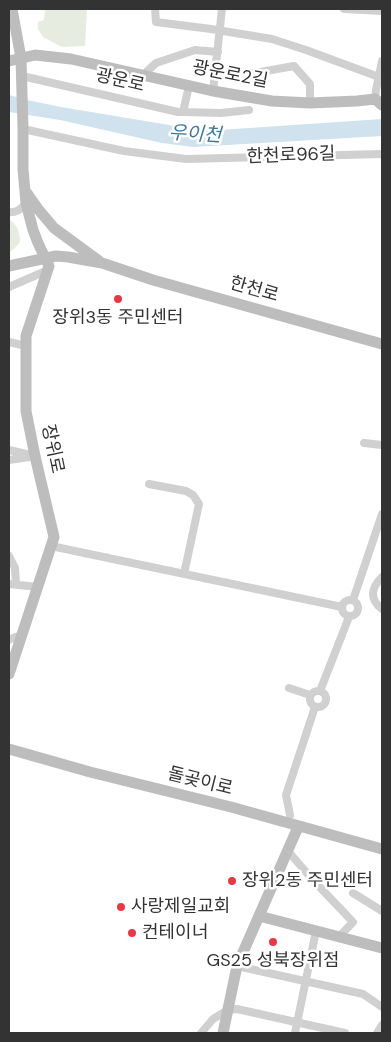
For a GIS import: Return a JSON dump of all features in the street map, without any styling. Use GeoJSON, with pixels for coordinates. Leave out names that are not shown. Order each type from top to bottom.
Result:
{"type":"FeatureCollection","features":[{"type":"Feature","properties":{"kind":"street"},"geometry":{"type":"LineString","coordinates":[[9,287],[48,270],[48,263],[33,230],[24,190],[21,58],[12,9]]}},
{"type":"Feature","properties":{"kind":"street"},"geometry":{"type":"LineString","coordinates":[[155,9],[156,22],[220,30],[272,40],[306,50],[379,78]]}},
{"type":"Feature","properties":{"kind":"street"},"geometry":{"type":"LineString","coordinates":[[213,91],[222,9]]}},
{"type":"Feature","properties":{"kind":"street"},"geometry":{"type":"LineString","coordinates":[[344,9],[382,11]]}},
{"type":"Feature","properties":{"kind":"street","name":"광운로2길"},"geometry":{"type":"LineString","coordinates":[[143,75],[156,63],[195,50],[218,52]]}},
{"type":"Feature","properties":{"kind":"street","name":"광운로2길"},"geometry":{"type":"LineString","coordinates":[[9,61],[35,55],[71,60],[213,91],[272,101],[310,103],[379,102]]}},
{"type":"Feature","properties":{"kind":"street"},"geometry":{"type":"LineString","coordinates":[[379,102],[376,90],[382,61]]}},
{"type":"Feature","properties":{"kind":"street","name":"광운로2길"},"geometry":{"type":"LineString","coordinates":[[249,74],[294,66],[310,84],[310,103]]}},
{"type":"Feature","properties":{"kind":"street","name":"광운로"},"geometry":{"type":"LineString","coordinates":[[22,79],[178,112],[222,113],[249,110]]}},
{"type":"Feature","properties":{"kind":"street"},"geometry":{"type":"LineString","coordinates":[[183,112],[189,86]]}},
{"type":"Feature","properties":{"kind":"street","name":"한천로96길"},"geometry":{"type":"LineString","coordinates":[[23,126],[124,150],[186,159],[382,154]]}},
{"type":"Feature","properties":{"kind":"street"},"geometry":{"type":"LineString","coordinates":[[24,190],[54,228],[102,264]]}},
{"type":"Feature","properties":{"kind":"street"},"geometry":{"type":"LineString","coordinates":[[9,212],[21,209],[26,203]]}},
{"type":"Feature","properties":{"kind":"street","name":"한천로"},"geometry":{"type":"LineString","coordinates":[[9,266],[56,256],[102,264],[382,344]]}},
{"type":"Feature","properties":{"kind":"street","name":"장위로"},"geometry":{"type":"LineString","coordinates":[[9,674],[54,537],[26,411],[26,336],[48,270]]}},
{"type":"Feature","properties":{"kind":"street"},"geometry":{"type":"LineString","coordinates":[[9,342],[26,346]]}},
{"type":"Feature","properties":{"kind":"street"},"geometry":{"type":"LineString","coordinates":[[364,443],[382,445]]}},
{"type":"Feature","properties":{"kind":"street"},"geometry":{"type":"LineString","coordinates":[[9,450],[35,456]]}},
{"type":"Feature","properties":{"kind":"street"},"geometry":{"type":"LineString","coordinates":[[9,460],[35,456]]}},
{"type":"Feature","properties":{"kind":"street"},"geometry":{"type":"LineString","coordinates":[[149,484],[186,491],[193,495],[199,504],[184,574]]}},
{"type":"Feature","properties":{"kind":"street"},"geometry":{"type":"LineString","coordinates":[[353,600],[382,514]]}},
{"type":"Feature","properties":{"kind":"street"},"geometry":{"type":"LineString","coordinates":[[51,546],[342,607]]}},
{"type":"Feature","properties":{"kind":"street"},"geometry":{"type":"LineString","coordinates":[[9,556],[15,568],[12,584],[38,587]]}},
{"type":"Feature","properties":{"kind":"street"},"geometry":{"type":"LineString","coordinates":[[382,576],[376,582],[373,597],[375,603],[382,609]]}},
{"type":"Feature","properties":{"kind":"street"},"geometry":{"type":"LineString","coordinates":[[349,617],[344,614],[342,607],[344,602],[353,600]]}},
{"type":"Feature","properties":{"kind":"street"},"geometry":{"type":"LineString","coordinates":[[349,617],[356,614],[358,609],[357,604],[353,600]]}},
{"type":"Feature","properties":{"kind":"street"},"geometry":{"type":"LineString","coordinates":[[320,691],[349,617]]}},
{"type":"Feature","properties":{"kind":"street"},"geometry":{"type":"LineString","coordinates":[[9,640],[22,636]]}},
{"type":"Feature","properties":{"kind":"street"},"geometry":{"type":"LineString","coordinates":[[289,688],[310,695]]}},
{"type":"Feature","properties":{"kind":"street"},"geometry":{"type":"LineString","coordinates":[[314,691],[320,691],[325,694],[325,703],[322,707],[315,707],[310,703],[310,695],[314,691]]}},
{"type":"Feature","properties":{"kind":"street"},"geometry":{"type":"LineString","coordinates":[[290,815],[286,796],[315,707]]}},
{"type":"Feature","properties":{"kind":"street","name":"돌곶이로"},"geometry":{"type":"LineString","coordinates":[[9,749],[382,849]]}},
{"type":"Feature","properties":{"kind":"street"},"geometry":{"type":"LineString","coordinates":[[223,1033],[237,966],[298,826]]}},
{"type":"Feature","properties":{"kind":"street"},"geometry":{"type":"LineString","coordinates":[[288,851],[353,922],[339,937]]}},
{"type":"Feature","properties":{"kind":"street"},"geometry":{"type":"LineString","coordinates":[[353,892],[382,911]]}},
{"type":"Feature","properties":{"kind":"street"},"geometry":{"type":"LineString","coordinates":[[259,916],[382,948]]}},
{"type":"Feature","properties":{"kind":"street"},"geometry":{"type":"LineString","coordinates":[[295,1033],[316,931]]}},
{"type":"Feature","properties":{"kind":"street"},"geometry":{"type":"LineString","coordinates":[[237,966],[363,994],[382,1007]]}},
{"type":"Feature","properties":{"kind":"street"},"geometry":{"type":"LineString","coordinates":[[201,1033],[213,1019],[228,1010],[237,1009],[345,1033]]}},
{"type":"Feature","properties":{"kind":"street"},"geometry":{"type":"LineString","coordinates":[[377,1033],[382,1025]]}},
{"type":"Feature","properties":{"kind":"shaded area"},"geometry":{"type":"Polygon","coordinates":[[[45,9],[87,9],[85,46],[62,47],[43,37],[38,29],[38,22],[44,20],[45,9]]]}},
{"type":"Feature","properties":{"kind":"shaded area"},"geometry":{"type":"Polygon","coordinates":[[[9,220],[18,229],[20,242],[9,252],[9,220]]]}},
{"type":"Feature","properties":{"kind":"water","name":"우이천"},"geometry":{"type":"Polygon","coordinates":[[[9,95],[61,107],[205,131],[382,119],[382,136],[193,147],[162,143],[60,120],[9,112],[9,95]]]}},
{"type":"Feature","properties":{"kind":"place","name":"장위3동 주민센터"},"geometry":{"type":"Point","coordinates":[118,299]}},
{"type":"Feature","properties":{"kind":"place","name":"장위2동 주민센터"},"geometry":{"type":"Point","coordinates":[232,881]}},
{"type":"Feature","properties":{"kind":"place","name":"사랑제일교회"},"geometry":{"type":"Point","coordinates":[121,907]}},
{"type":"Feature","properties":{"kind":"place","name":"컨테이너"},"geometry":{"type":"Point","coordinates":[132,933]}},
{"type":"Feature","properties":{"kind":"place","name":"GS25 성북장위점"},"geometry":{"type":"Point","coordinates":[273,942]}}]}
